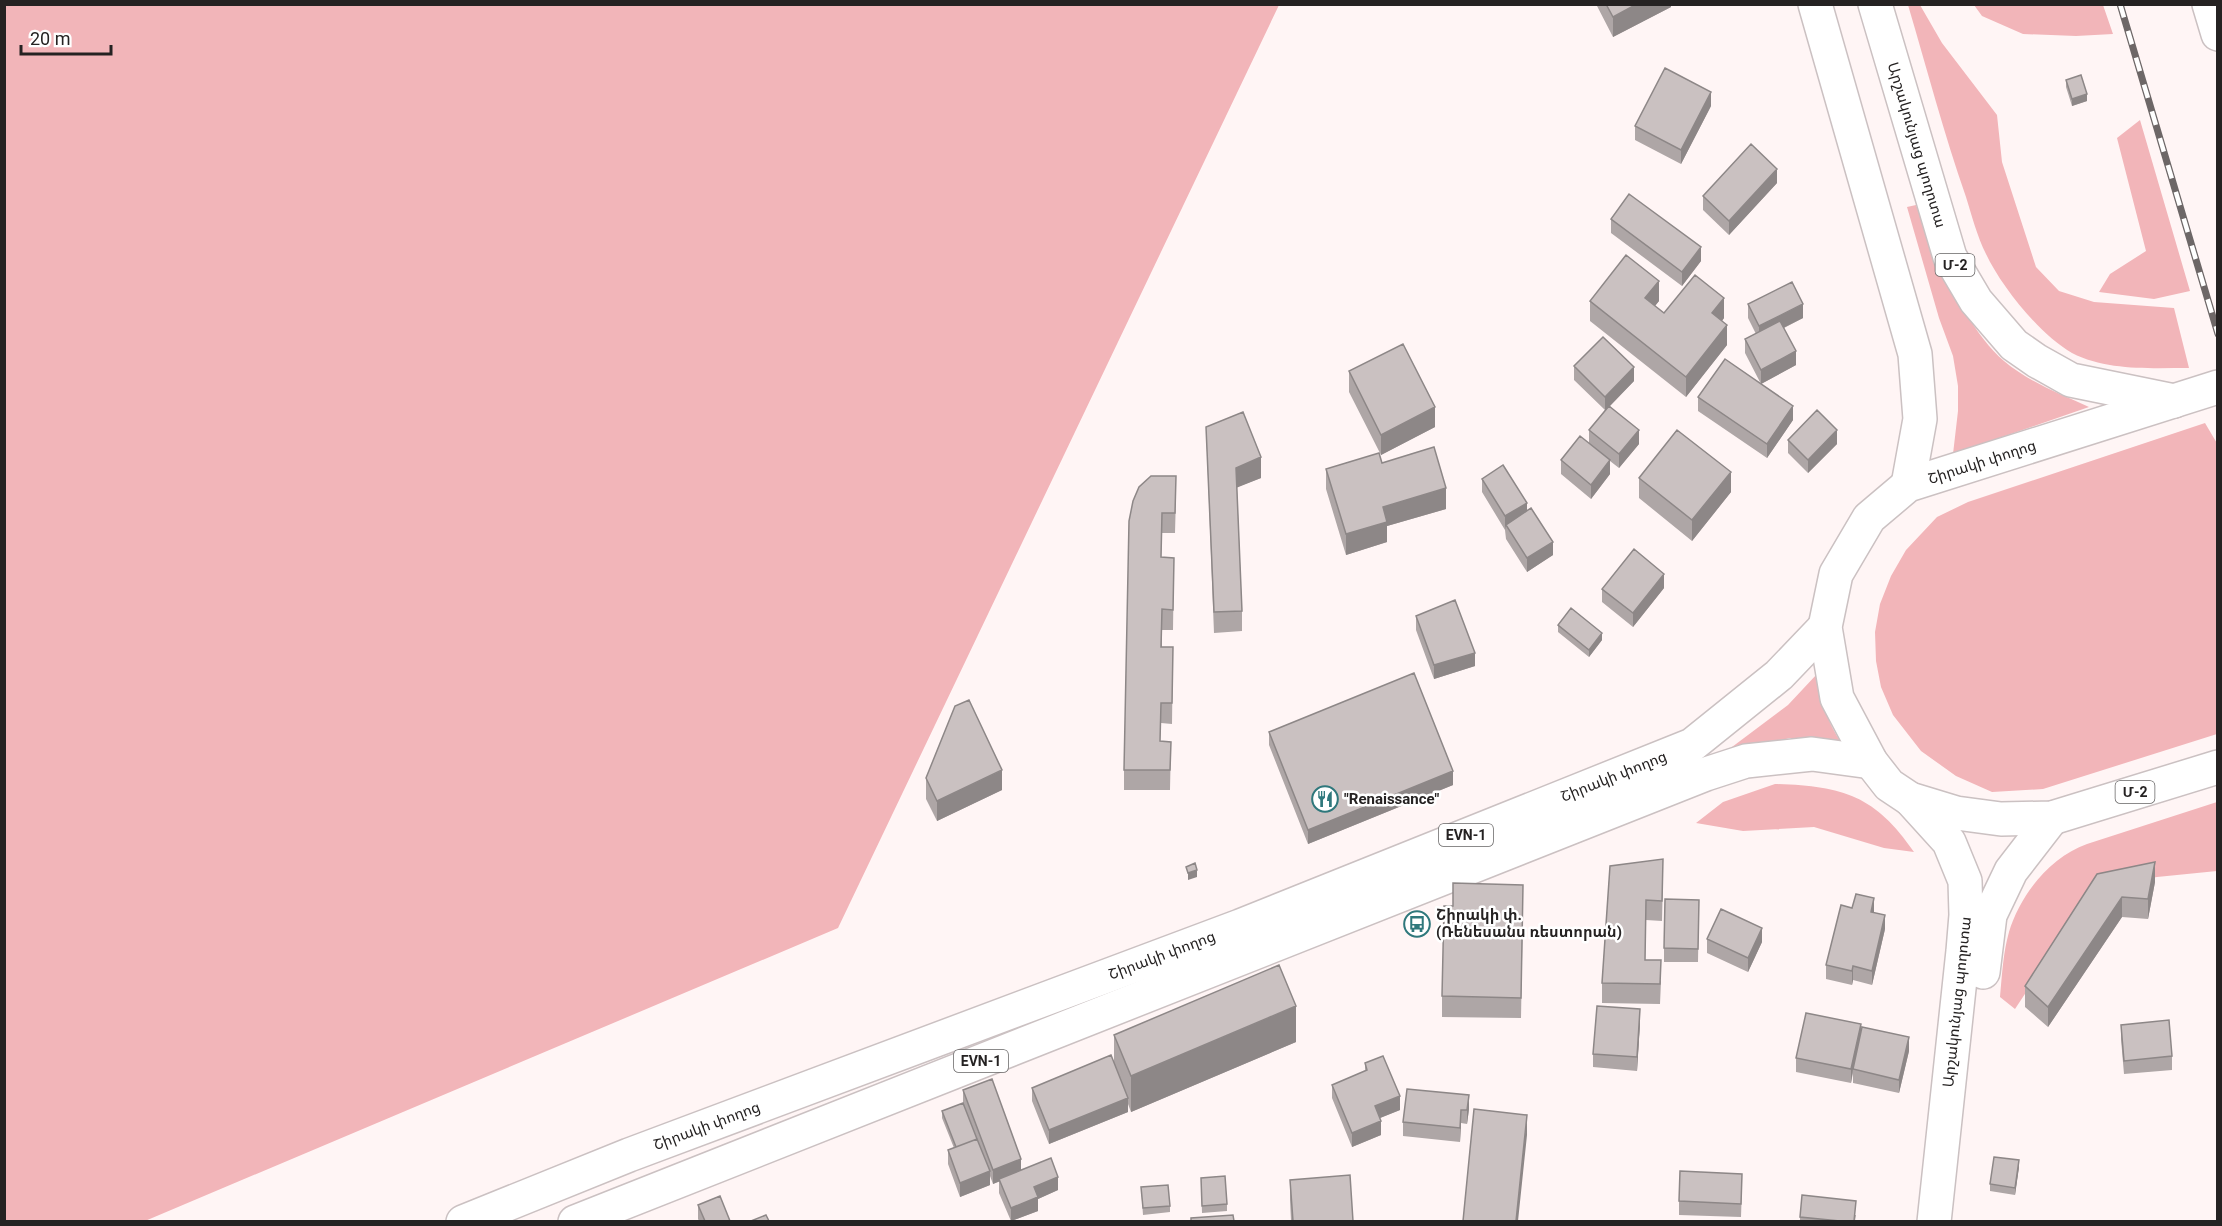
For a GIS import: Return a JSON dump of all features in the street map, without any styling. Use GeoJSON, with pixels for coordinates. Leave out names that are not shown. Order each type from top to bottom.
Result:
{"type":"FeatureCollection","features":[{"type":"Feature","properties":{"kind":"main road"},"geometry":{"type":"LineString","coordinates":[[1815,4],[1915,354],[1920,419],[1908,485]]}},
{"type":"Feature","properties":{"kind":"main road","name":"Արշակունյաց պողոտա"},"geometry":{"type":"LineString","coordinates":[[1875,4],[1950,257],[1976,301],[2013,345],[2071,380],[2121,392],[2196,394]]}},
{"type":"Feature","properties":{"kind":"main road"},"geometry":{"type":"LineString","coordinates":[[2209,4],[2217,34]]}},
{"type":"Feature","properties":{"kind":"main road","name":"Շիրակի փողոց"},"geometry":{"type":"LineString","coordinates":[[2196,394],[1908,485],[1869,518],[1836,574],[1825,627],[1837,698],[1871,762],[1889,785],[1910,799],[1956,813],[2001,819],[2052,818],[2217,767]]}},
{"type":"Feature","properties":{"kind":"main road","name":"Շիրակի փողոց"},"geometry":{"type":"LineString","coordinates":[[463,1221],[628,1155],[1239,926],[1692,745],[1779,675],[1825,627]]}},
{"type":"Feature","properties":{"kind":"main road","name":"EVN-1"},"geometry":{"type":"LineString","coordinates":[[575,1221],[1706,774],[1746,761],[1812,754],[1871,762]]}},
{"type":"Feature","properties":{"kind":"main road","name":"Արշակունյաց պողոտա"},"geometry":{"type":"LineString","coordinates":[[1910,799],[1949,842],[1965,881],[1966,915],[1963,951],[1934,1221]]}},
{"type":"Feature","properties":{"kind":"main road","name":"Արշակունյաց պողոտա"},"geometry":{"type":"LineString","coordinates":[[1957,1221],[1990,915],[2011,871],[2052,818]]}},
{"type":"Feature","properties":{"kind":"shaded area"},"geometry":{"type":"Polygon","coordinates":[[[5,4],[1279,5],[838,928],[145,1221],[5,1222],[5,4]]]}},
{"type":"Feature","properties":{"kind":"shaded area"},"geometry":{"type":"Polygon","coordinates":[[[1908,5],[1920,5],[1942,43],[1997,115],[2002,162],[2036,267],[2059,291],[2094,302],[2174,308],[2189,368],[2114,366],[2085,359],[2072,353],[2047,334],[2011,295],[1993,267],[1977,233],[1908,5]]]}},
{"type":"Feature","properties":{"kind":"shaded area"},"geometry":{"type":"Polygon","coordinates":[[[1974,5],[2103,5],[2113,34],[2076,36],[2023,34],[1982,16],[1974,5]]]}},
{"type":"Feature","properties":{"kind":"shaded area"},"geometry":{"type":"Polygon","coordinates":[[[2140,120],[2190,291],[2154,299],[2099,292],[2110,274],[2146,251],[2117,138],[2140,120]]]}},
{"type":"Feature","properties":{"kind":"shaded area"},"geometry":{"type":"Polygon","coordinates":[[[1916,205],[1952,288],[1976,329],[1989,346],[2004,361],[2024,375],[2089,407],[1953,454],[1958,411],[1958,386],[1953,356],[1939,318],[1907,207],[1916,205]]]}},
{"type":"Feature","properties":{"kind":"shaded area"},"geometry":{"type":"Polygon","coordinates":[[[2205,423],[2218,445],[2217,734],[2043,789],[1992,792],[1956,776],[1921,751],[1893,715],[1881,687],[1876,661],[1875,632],[1880,604],[1891,576],[1906,550],[1937,517],[1968,502],[2205,423]]]}},
{"type":"Feature","properties":{"kind":"shaded area"},"geometry":{"type":"Polygon","coordinates":[[[1817,674],[1825,710],[1842,744],[1790,738],[1734,752],[1732,747],[1788,705],[1817,674]]]}},
{"type":"Feature","properties":{"kind":"shaded area"},"geometry":{"type":"Polygon","coordinates":[[[1775,784],[1820,787],[1855,797],[1871,806],[1885,818],[1914,852],[1884,848],[1814,827],[1743,831],[1696,823],[1723,802],[1775,784]]]}},
{"type":"Feature","properties":{"kind":"shaded area"},"geometry":{"type":"Polygon","coordinates":[[[2217,802],[2217,871],[2157,877],[2094,889],[2015,1009],[2000,997],[2005,948],[2014,918],[2029,891],[2049,868],[2073,850],[2087,844],[2217,802]]]}},
{"type":"Feature","properties":{"kind":"building"},"geometry":{"type":"Polygon","coordinates":[[[1606,4],[1637,4],[1613,17],[1606,4]]]}},
{"type":"Feature","properties":{"kind":"building"},"geometry":{"type":"Polygon","coordinates":[[[1665,68],[1711,92],[1681,150],[1635,126],[1665,68]]]}},
{"type":"Feature","properties":{"kind":"building"},"geometry":{"type":"Polygon","coordinates":[[[2081,75],[2087,94],[2072,99],[2066,80],[2081,75]]]}},
{"type":"Feature","properties":{"kind":"building"},"geometry":{"type":"Polygon","coordinates":[[[1751,144],[1777,169],[1729,221],[1703,196],[1751,144]]]}},
{"type":"Feature","properties":{"kind":"building"},"geometry":{"type":"Polygon","coordinates":[[[1629,194],[1701,247],[1682,272],[1611,219],[1629,194]]]}},
{"type":"Feature","properties":{"kind":"building"},"geometry":{"type":"Polygon","coordinates":[[[1626,255],[1659,281],[1645,298],[1664,313],[1695,275],[1724,298],[1712,313],[1727,325],[1686,377],[1590,301],[1626,255]]]}},
{"type":"Feature","properties":{"kind":"building"},"geometry":{"type":"Polygon","coordinates":[[[1792,282],[1803,304],[1759,326],[1748,304],[1792,282]]]}},
{"type":"Feature","properties":{"kind":"building"},"geometry":{"type":"Polygon","coordinates":[[[1780,321],[1796,351],[1761,370],[1745,339],[1780,321]]]}},
{"type":"Feature","properties":{"kind":"building"},"geometry":{"type":"Polygon","coordinates":[[[1603,337],[1634,367],[1605,397],[1574,366],[1603,337]]]}},
{"type":"Feature","properties":{"kind":"building"},"geometry":{"type":"Polygon","coordinates":[[[1403,344],[1435,407],[1381,435],[1349,371],[1403,344]]]}},
{"type":"Feature","properties":{"kind":"building"},"geometry":{"type":"Polygon","coordinates":[[[1725,359],[1793,406],[1767,444],[1698,397],[1725,359]]]}},
{"type":"Feature","properties":{"kind":"building"},"geometry":{"type":"Polygon","coordinates":[[[1609,406],[1639,430],[1619,454],[1589,430],[1609,406]]]}},
{"type":"Feature","properties":{"kind":"building"},"geometry":{"type":"Polygon","coordinates":[[[1817,410],[1837,430],[1808,460],[1788,440],[1817,410]]]}},
{"type":"Feature","properties":{"kind":"building"},"geometry":{"type":"Polygon","coordinates":[[[1243,412],[1261,457],[1236,468],[1242,611],[1214,612],[1206,427],[1243,412]]]}},
{"type":"Feature","properties":{"kind":"building"},"geometry":{"type":"Polygon","coordinates":[[[1677,430],[1731,472],[1692,520],[1639,478],[1677,430]]]}},
{"type":"Feature","properties":{"kind":"building"},"geometry":{"type":"Polygon","coordinates":[[[1580,436],[1610,460],[1591,485],[1561,460],[1580,436]]]}},
{"type":"Feature","properties":{"kind":"building"},"geometry":{"type":"Polygon","coordinates":[[[1434,447],[1446,488],[1383,507],[1387,522],[1346,534],[1326,469],[1379,453],[1382,463],[1434,447]]]}},
{"type":"Feature","properties":{"kind":"building"},"geometry":{"type":"Polygon","coordinates":[[[1503,465],[1527,503],[1505,516],[1482,479],[1503,465]]]}},
{"type":"Feature","properties":{"kind":"building"},"geometry":{"type":"Polygon","coordinates":[[[1151,476],[1176,476],[1175,513],[1162,513],[1161,557],[1174,558],[1173,610],[1162,609],[1161,647],[1173,647],[1172,703],[1161,703],[1160,741],[1171,742],[1170,770],[1124,770],[1129,521],[1133,501],[1139,487],[1151,476]]]}},
{"type":"Feature","properties":{"kind":"building"},"geometry":{"type":"Polygon","coordinates":[[[1531,508],[1553,542],[1527,558],[1506,525],[1531,508]]]}},
{"type":"Feature","properties":{"kind":"building"},"geometry":{"type":"Polygon","coordinates":[[[1634,549],[1664,574],[1633,613],[1602,589],[1634,549]]]}},
{"type":"Feature","properties":{"kind":"building"},"geometry":{"type":"Polygon","coordinates":[[[1455,600],[1475,653],[1434,665],[1416,616],[1455,600]]]}},
{"type":"Feature","properties":{"kind":"building"},"geometry":{"type":"Polygon","coordinates":[[[1571,608],[1602,633],[1589,650],[1558,625],[1571,608]]]}},
{"type":"Feature","properties":{"kind":"building"},"geometry":{"type":"Polygon","coordinates":[[[1414,673],[1453,771],[1308,830],[1269,732],[1414,673]]]}},
{"type":"Feature","properties":{"kind":"building"},"geometry":{"type":"Polygon","coordinates":[[[969,700],[1002,770],[937,801],[926,778],[955,706],[969,700]]]}},
{"type":"Feature","properties":{"kind":"building"},"geometry":{"type":"Polygon","coordinates":[[[1663,859],[1662,901],[1646,900],[1645,960],[1661,960],[1660,984],[1602,983],[1610,866],[1663,859]]]}},
{"type":"Feature","properties":{"kind":"building"},"geometry":{"type":"Polygon","coordinates":[[[2155,862],[2148,899],[2122,897],[2048,1007],[2025,986],[2097,874],[2155,862]]]}},
{"type":"Feature","properties":{"kind":"building"},"geometry":{"type":"Polygon","coordinates":[[[1195,863],[1197,870],[1188,873],[1186,867],[1195,863]]]}},
{"type":"Feature","properties":{"kind":"building"},"geometry":{"type":"Polygon","coordinates":[[[1453,883],[1523,885],[1521,998],[1442,996],[1444,906],[1453,906],[1453,883]]]}},
{"type":"Feature","properties":{"kind":"building"},"geometry":{"type":"Polygon","coordinates":[[[1856,894],[1874,898],[1871,912],[1885,915],[1872,971],[1853,966],[1852,971],[1826,965],[1841,905],[1852,908],[1856,894]]]}},
{"type":"Feature","properties":{"kind":"building"},"geometry":{"type":"Polygon","coordinates":[[[1665,899],[1699,900],[1698,949],[1664,948],[1665,899]]]}},
{"type":"Feature","properties":{"kind":"building"},"geometry":{"type":"Polygon","coordinates":[[[1721,909],[1762,928],[1748,958],[1707,939],[1721,909]]]}},
{"type":"Feature","properties":{"kind":"building"},"geometry":{"type":"Polygon","coordinates":[[[1279,965],[1296,1006],[1131,1076],[1114,1035],[1279,965]]]}},
{"type":"Feature","properties":{"kind":"building"},"geometry":{"type":"Polygon","coordinates":[[[1597,1006],[1640,1009],[1637,1057],[1593,1054],[1597,1006]]]}},
{"type":"Feature","properties":{"kind":"building"},"geometry":{"type":"Polygon","coordinates":[[[1806,1013],[1861,1024],[1851,1069],[1796,1058],[1806,1013]]]}},
{"type":"Feature","properties":{"kind":"building"},"geometry":{"type":"Polygon","coordinates":[[[2169,1020],[2172,1056],[2124,1061],[2121,1025],[2169,1020]]]}},
{"type":"Feature","properties":{"kind":"building"},"geometry":{"type":"Polygon","coordinates":[[[1862,1027],[1909,1037],[1899,1080],[1853,1069],[1862,1027]]]}},
{"type":"Feature","properties":{"kind":"building"},"geometry":{"type":"Polygon","coordinates":[[[1111,1055],[1128,1098],[1049,1130],[1032,1088],[1111,1055]]]}},
{"type":"Feature","properties":{"kind":"building"},"geometry":{"type":"Polygon","coordinates":[[[1383,1056],[1400,1096],[1375,1106],[1381,1121],[1352,1133],[1332,1085],[1367,1070],[1365,1063],[1383,1056]]]}},
{"type":"Feature","properties":{"kind":"building"},"geometry":{"type":"Polygon","coordinates":[[[992,1079],[1021,1159],[993,1170],[963,1090],[992,1079]]]}},
{"type":"Feature","properties":{"kind":"building"},"geometry":{"type":"Polygon","coordinates":[[[1407,1089],[1469,1095],[1467,1110],[1461,1110],[1460,1128],[1403,1122],[1407,1089]]]}},
{"type":"Feature","properties":{"kind":"building"},"geometry":{"type":"Polygon","coordinates":[[[963,1103],[977,1139],[956,1147],[942,1111],[963,1103]]]}},
{"type":"Feature","properties":{"kind":"building"},"geometry":{"type":"Polygon","coordinates":[[[1474,1109],[1527,1115],[1516,1221],[1463,1221],[1474,1109]]]}},
{"type":"Feature","properties":{"kind":"building"},"geometry":{"type":"Polygon","coordinates":[[[977,1139],[990,1171],[960,1183],[948,1150],[977,1139]]]}},
{"type":"Feature","properties":{"kind":"building"},"geometry":{"type":"Polygon","coordinates":[[[1994,1157],[2019,1160],[2015,1188],[1990,1184],[1994,1157]]]}},
{"type":"Feature","properties":{"kind":"building"},"geometry":{"type":"Polygon","coordinates":[[[1051,1158],[1058,1177],[1034,1187],[1038,1197],[1011,1208],[999,1179],[1051,1158]]]}},
{"type":"Feature","properties":{"kind":"building"},"geometry":{"type":"Polygon","coordinates":[[[1680,1171],[1742,1174],[1741,1204],[1679,1201],[1680,1171]]]}},
{"type":"Feature","properties":{"kind":"building"},"geometry":{"type":"Polygon","coordinates":[[[1350,1175],[1353,1221],[1293,1221],[1290,1180],[1350,1175]]]}},
{"type":"Feature","properties":{"kind":"building"},"geometry":{"type":"Polygon","coordinates":[[[1225,1176],[1227,1204],[1202,1206],[1201,1178],[1225,1176]]]}},
{"type":"Feature","properties":{"kind":"building"},"geometry":{"type":"Polygon","coordinates":[[[1168,1185],[1170,1206],[1143,1208],[1141,1187],[1168,1185]]]}},
{"type":"Feature","properties":{"kind":"building"},"geometry":{"type":"Polygon","coordinates":[[[1802,1195],[1856,1201],[1854,1221],[1800,1217],[1802,1195]]]}},
{"type":"Feature","properties":{"kind":"building"},"geometry":{"type":"Polygon","coordinates":[[[720,1196],[730,1221],[705,1221],[698,1205],[720,1196]]]}},
{"type":"Feature","properties":{"kind":"building"},"geometry":{"type":"Polygon","coordinates":[[[766,1215],[769,1221],[751,1221],[766,1215]]]}},
{"type":"Feature","properties":{"kind":"building"},"geometry":{"type":"Polygon","coordinates":[[[1233,1215],[1234,1221],[1191,1221],[1191,1218],[1233,1215]]]}},
{"type":"Feature","properties":{"kind":"railway"},"geometry":{"type":"LineString","coordinates":[[2120,4],[2218,334]]}},
{"type":"Feature","properties":{"kind":"place","name":"\"Renaissance\""},"geometry":{"type":"Point","coordinates":[1325,799]}},
{"type":"Feature","properties":{"kind":"place","name":"Շիրակի փ. (Ռենեսանս ռեստորան)"},"geometry":{"type":"Point","coordinates":[1417,924]}}]}
